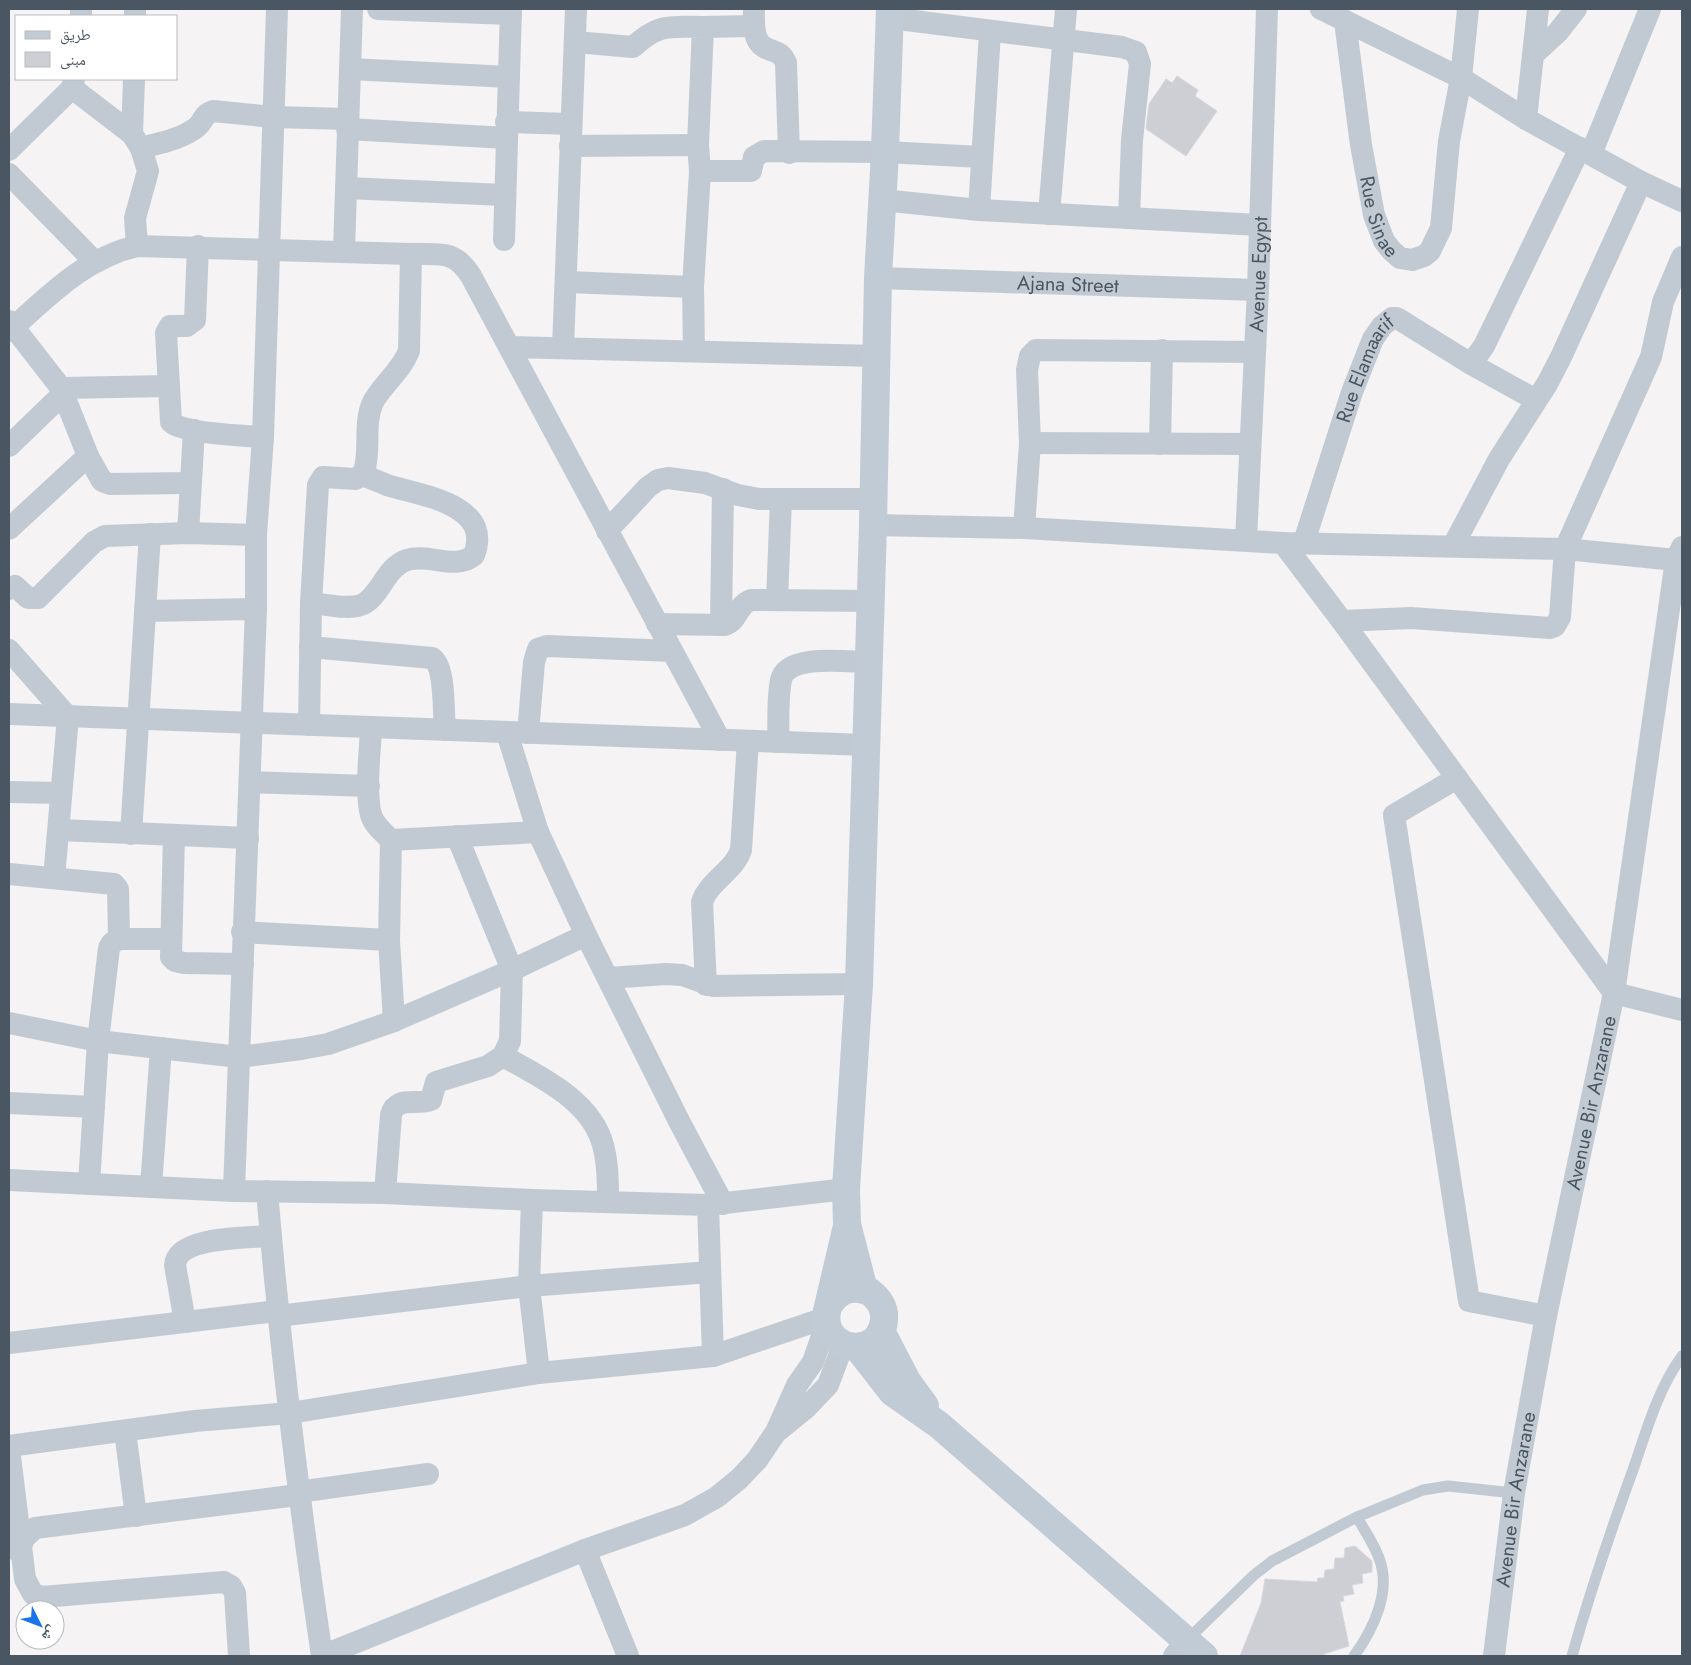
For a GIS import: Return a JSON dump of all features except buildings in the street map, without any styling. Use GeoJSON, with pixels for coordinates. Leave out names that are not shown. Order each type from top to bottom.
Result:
{"type":"FeatureCollection","features":[{"type":"Feature","properties":{"kind":"main road"},"geometry":{"type":"LineString","coordinates":[[836,1328],[847,1224],[846,1189],[859,984],[874,499],[878,278],[890,14]]}},
{"type":"Feature","properties":{"kind":"main road"},"geometry":{"type":"LineString","coordinates":[[847,1224],[864,1290]]}},
{"type":"Feature","properties":{"kind":"main road"},"geometry":{"type":"LineString","coordinates":[[836,1328],[870,1344],[882,1331],[884,1321],[883,1308],[875,1296],[864,1290],[844,1291],[838,1294],[836,1328],[892,1392],[939,1425],[1188,1651]]}},
{"type":"Feature","properties":{"kind":"main road"},"geometry":{"type":"LineString","coordinates":[[882,1331],[907,1382],[939,1425]]}},
{"type":"Feature","properties":{"kind":"street"},"geometry":{"type":"LineString","coordinates":[[234,1192],[242,932],[248,838],[250,723],[256,609],[256,534],[262,437],[277,9]]}},
{"type":"Feature","properties":{"kind":"street"},"geometry":{"type":"LineString","coordinates":[[344,251],[352,9]]}},
{"type":"Feature","properties":{"kind":"street"},"geometry":{"type":"LineString","coordinates":[[378,9],[511,12],[504,240]]}},
{"type":"Feature","properties":{"kind":"street"},"geometry":{"type":"LineString","coordinates":[[563,348],[576,9]]}},
{"type":"Feature","properties":{"kind":"street"},"geometry":{"type":"LineString","coordinates":[[1049,214],[1066,9]]}},
{"type":"Feature","properties":{"kind":"street","name":"Avenue Egypt"},"geometry":{"type":"LineString","coordinates":[[1246,540],[1248,444],[1258,290],[1267,9]]}},
{"type":"Feature","properties":{"kind":"street"},"geometry":{"type":"LineString","coordinates":[[1321,9],[1461,78],[1526,119],[1641,182],[1682,201]]}},
{"type":"Feature","properties":{"kind":"street"},"geometry":{"type":"LineString","coordinates":[[1461,78],[1468,9]]}},
{"type":"Feature","properties":{"kind":"street"},"geometry":{"type":"LineString","coordinates":[[1526,119],[1538,9]]}},
{"type":"Feature","properties":{"kind":"street"},"geometry":{"type":"LineString","coordinates":[[1533,55],[1558,32],[1576,9]]}},
{"type":"Feature","properties":{"kind":"street"},"geometry":{"type":"LineString","coordinates":[[1536,400],[1471,364],[1484,346],[1585,151],[1650,9]]}},
{"type":"Feature","properties":{"kind":"street"},"geometry":{"type":"LineString","coordinates":[[890,14],[990,32],[1122,47],[1132,50],[1138,55],[1140,64],[1132,140],[1129,218]]}},
{"type":"Feature","properties":{"kind":"street"},"geometry":{"type":"LineString","coordinates":[[575,42],[632,47],[644,36],[679,18],[703,27],[754,17],[761,44],[779,52],[786,63],[790,153]]}},
{"type":"Feature","properties":{"kind":"street","name":"Rue Sinae"},"geometry":{"type":"LineString","coordinates":[[1344,22],[1361,145],[1374,215],[1384,241],[1392,251],[1406,260],[1424,256],[1435,242],[1441,228],[1449,141],[1461,78]]}},
{"type":"Feature","properties":{"kind":"street"},"geometry":{"type":"LineString","coordinates":[[694,351],[693,287],[700,171],[698,146],[703,27]]}},
{"type":"Feature","properties":{"kind":"street"},"geometry":{"type":"LineString","coordinates":[[979,210],[990,32]]}},
{"type":"Feature","properties":{"kind":"street"},"geometry":{"type":"LineString","coordinates":[[350,69],[509,77]]}},
{"type":"Feature","properties":{"kind":"street"},"geometry":{"type":"LineString","coordinates":[[134,80],[137,141],[148,171],[148,179],[135,218],[137,246]]}},
{"type":"Feature","properties":{"kind":"street"},"geometry":{"type":"LineString","coordinates":[[9,150],[73,83],[137,141],[170,140],[194,128],[205,115],[213,111],[347,124],[506,130],[698,146]]}},
{"type":"Feature","properties":{"kind":"street"},"geometry":{"type":"LineString","coordinates":[[700,171],[751,171],[754,157],[760,152],[885,152],[982,157]]}},
{"type":"Feature","properties":{"kind":"street"},"geometry":{"type":"LineString","coordinates":[[9,174],[94,261]]}},
{"type":"Feature","properties":{"kind":"street"},"geometry":{"type":"LineString","coordinates":[[1453,546],[1499,459],[1561,357],[1641,182]]}},
{"type":"Feature","properties":{"kind":"street"},"geometry":{"type":"LineString","coordinates":[[346,188],[504,195]]}},
{"type":"Feature","properties":{"kind":"street"},"geometry":{"type":"LineString","coordinates":[[882,200],[979,210],[1259,225]]}},
{"type":"Feature","properties":{"kind":"street"},"geometry":{"type":"LineString","coordinates":[[190,483],[105,483],[99,478],[88,456],[62,391],[10,326],[73,275],[94,261],[116,250],[137,246],[344,251],[444,255],[456,258],[463,264],[509,347],[720,740]]}},
{"type":"Feature","properties":{"kind":"street"},"geometry":{"type":"LineString","coordinates":[[198,246],[195,320],[187,326],[170,326],[166,333],[171,422],[179,427],[194,430],[262,437]]}},
{"type":"Feature","properties":{"kind":"street"},"geometry":{"type":"LineString","coordinates":[[309,725],[311,603],[316,493],[319,481],[327,476],[356,479],[362,475],[366,465],[369,417],[374,402],[403,363],[409,351],[411,254]]}},
{"type":"Feature","properties":{"kind":"street"},"geometry":{"type":"LineString","coordinates":[[1342,621],[1411,618],[1550,628],[1555,626],[1560,617],[1565,549],[1651,357],[1663,302],[1682,258]]}},
{"type":"Feature","properties":{"kind":"street","name":"Ajana Street"},"geometry":{"type":"LineString","coordinates":[[878,278],[1258,290]]}},
{"type":"Feature","properties":{"kind":"street"},"geometry":{"type":"LineString","coordinates":[[567,282],[693,287]]}},
{"type":"Feature","properties":{"kind":"street","name":"Rue Elamaarif"},"geometry":{"type":"LineString","coordinates":[[1293,543],[1373,339],[1382,326],[1392,318],[1403,321],[1471,364]]}},
{"type":"Feature","properties":{"kind":"street"},"geometry":{"type":"LineString","coordinates":[[509,347],[876,356]]}},
{"type":"Feature","properties":{"kind":"street"},"geometry":{"type":"LineString","coordinates":[[1024,528],[1030,443],[1027,370],[1030,356],[1036,350],[1254,352]]}},
{"type":"Feature","properties":{"kind":"street"},"geometry":{"type":"LineString","coordinates":[[1160,444],[1162,350]]}},
{"type":"Feature","properties":{"kind":"street"},"geometry":{"type":"LineString","coordinates":[[9,446],[62,391],[170,386]]}},
{"type":"Feature","properties":{"kind":"street"},"geometry":{"type":"LineString","coordinates":[[188,533],[194,430]]}},
{"type":"Feature","properties":{"kind":"street"},"geometry":{"type":"LineString","coordinates":[[1030,443],[1248,444]]}},
{"type":"Feature","properties":{"kind":"street"},"geometry":{"type":"LineString","coordinates":[[9,529],[88,456]]}},
{"type":"Feature","properties":{"kind":"street"},"geometry":{"type":"LineString","coordinates":[[311,603],[360,605],[368,601],[391,571],[407,560],[415,558],[462,562],[474,554],[476,537],[472,526],[464,514],[450,503],[388,485],[362,475]]}},
{"type":"Feature","properties":{"kind":"street"},"geometry":{"type":"LineString","coordinates":[[607,531],[648,487],[658,480],[674,479],[705,483],[748,497],[874,499]]}},
{"type":"Feature","properties":{"kind":"street"},"geometry":{"type":"LineString","coordinates":[[720,626],[723,489]]}},
{"type":"Feature","properties":{"kind":"street"},"geometry":{"type":"LineString","coordinates":[[777,600],[781,499]]}},
{"type":"Feature","properties":{"kind":"street"},"geometry":{"type":"LineString","coordinates":[[873,525],[1024,528],[1293,543],[1565,549],[1679,554]]}},
{"type":"Feature","properties":{"kind":"street"},"geometry":{"type":"LineString","coordinates":[[9,588],[14,586],[26,597],[36,599],[98,539],[105,536],[188,533],[256,534]]}},
{"type":"Feature","properties":{"kind":"street"},"geometry":{"type":"LineString","coordinates":[[131,834],[150,534]]}},
{"type":"Feature","properties":{"kind":"street"},"geometry":{"type":"LineString","coordinates":[[1293,543],[1342,621],[1614,993],[1682,1010]]}},
{"type":"Feature","properties":{"kind":"street","name":"Avenue Bir Anzarane"},"geometry":{"type":"LineString","coordinates":[[1494,1656],[1514,1493],[1546,1316],[1614,993],[1679,554]]}},
{"type":"Feature","properties":{"kind":"street"},"geometry":{"type":"LineString","coordinates":[[658,624],[720,626],[732,622],[740,607],[747,601],[871,601]]}},
{"type":"Feature","properties":{"kind":"street"},"geometry":{"type":"LineString","coordinates":[[145,611],[256,609]]}},
{"type":"Feature","properties":{"kind":"street"},"geometry":{"type":"LineString","coordinates":[[672,650],[547,646],[538,649],[518,733],[538,832],[586,934],[680,1123],[716,1204],[710,1272],[713,1356]]}},
{"type":"Feature","properties":{"kind":"street"},"geometry":{"type":"LineString","coordinates":[[310,647],[432,658],[439,666],[441,676],[445,730]]}},
{"type":"Feature","properties":{"kind":"street"},"geometry":{"type":"LineString","coordinates":[[9,650],[68,717],[54,878]]}},
{"type":"Feature","properties":{"kind":"street"},"geometry":{"type":"LineString","coordinates":[[778,742],[781,680],[791,666],[802,662],[869,662]]}},
{"type":"Feature","properties":{"kind":"street"},"geometry":{"type":"LineString","coordinates":[[9,714],[866,745]]}},
{"type":"Feature","properties":{"kind":"street"},"geometry":{"type":"LineString","coordinates":[[371,728],[369,786],[371,815],[376,824],[391,840],[389,940],[394,1021]]}},
{"type":"Feature","properties":{"kind":"street"},"geometry":{"type":"LineString","coordinates":[[706,984],[702,902],[706,894],[736,861],[741,850],[748,741]]}},
{"type":"Feature","properties":{"kind":"street"},"geometry":{"type":"LineString","coordinates":[[1457,778],[1394,815],[1469,1301],[1546,1316]]}},
{"type":"Feature","properties":{"kind":"street"},"geometry":{"type":"LineString","coordinates":[[250,782],[369,786]]}},
{"type":"Feature","properties":{"kind":"street"},"geometry":{"type":"LineString","coordinates":[[9,792],[61,793]]}},
{"type":"Feature","properties":{"kind":"street"},"geometry":{"type":"LineString","coordinates":[[59,830],[248,838]]}},
{"type":"Feature","properties":{"kind":"street"},"geometry":{"type":"LineString","coordinates":[[391,840],[538,832]]}},
{"type":"Feature","properties":{"kind":"street"},"geometry":{"type":"LineString","coordinates":[[174,836],[170,955],[175,961],[242,964]]}},
{"type":"Feature","properties":{"kind":"street"},"geometry":{"type":"LineString","coordinates":[[384,1193],[391,1115],[395,1106],[401,1102],[426,1102],[432,1100],[435,1094],[435,1083],[440,1079],[474,1072],[488,1066],[503,1056],[510,1041],[512,970],[457,836]]}},
{"type":"Feature","properties":{"kind":"street"},"geometry":{"type":"LineString","coordinates":[[9,874],[112,883],[116,886],[119,939]]}},
{"type":"Feature","properties":{"kind":"street"},"geometry":{"type":"LineString","coordinates":[[242,932],[389,940]]}},
{"type":"Feature","properties":{"kind":"street"},"geometry":{"type":"LineString","coordinates":[[9,1023],[98,1041],[238,1057],[328,1044],[394,1021],[512,970],[586,934]]}},
{"type":"Feature","properties":{"kind":"street"},"geometry":{"type":"LineString","coordinates":[[89,1184],[98,1041],[108,954],[112,943],[119,939],[170,938]]}},
{"type":"Feature","properties":{"kind":"street"},"geometry":{"type":"LineString","coordinates":[[609,978],[674,974],[690,977],[706,984],[859,984]]}},
{"type":"Feature","properties":{"kind":"street"},"geometry":{"type":"LineString","coordinates":[[150,1187],[161,1048]]}},
{"type":"Feature","properties":{"kind":"street"},"geometry":{"type":"LineString","coordinates":[[503,1056],[557,1088],[572,1100],[588,1118],[603,1144],[608,1202]]}},
{"type":"Feature","properties":{"kind":"street"},"geometry":{"type":"LineString","coordinates":[[9,1103],[94,1107]]}},
{"type":"Feature","properties":{"kind":"street"},"geometry":{"type":"LineString","coordinates":[[9,1180],[234,1192],[384,1193],[532,1200],[716,1204],[846,1189]]}},
{"type":"Feature","properties":{"kind":"street"},"geometry":{"type":"LineString","coordinates":[[267,1191],[278,1314],[298,1494],[322,1656],[586,1550],[684,1515],[716,1497],[757,1460],[776,1432],[797,1385],[836,1328]]}},
{"type":"Feature","properties":{"kind":"street"},"geometry":{"type":"LineString","coordinates":[[532,1200],[529,1286],[539,1373]]}},
{"type":"Feature","properties":{"kind":"street"},"geometry":{"type":"LineString","coordinates":[[185,1322],[176,1265],[177,1257],[182,1251],[197,1244],[271,1236]]}},
{"type":"Feature","properties":{"kind":"street"},"geometry":{"type":"LineString","coordinates":[[9,1340],[278,1314],[529,1286],[710,1272]]}},
{"type":"Feature","properties":{"kind":"street"},"geometry":{"type":"LineString","coordinates":[[238,1656],[237,1608],[234,1590],[227,1583],[39,1597],[33,1594],[26,1584],[9,1447],[195,1421],[290,1413],[539,1373],[713,1356],[836,1328]]}},
{"type":"Feature","properties":{"kind":"street"},"geometry":{"type":"LineString","coordinates":[[125,1431],[136,1516]]}},
{"type":"Feature","properties":{"kind":"street"},"geometry":{"type":"LineString","coordinates":[[9,1564],[19,1558],[22,1542],[29,1531],[35,1528],[298,1494],[428,1474]]}},
{"type":"Feature","properties":{"kind":"street"},"geometry":{"type":"LineString","coordinates":[[586,1550],[628,1656]]}},
{"type":"Feature","properties":{"kind":"lane"},"geometry":{"type":"LineString","coordinates":[[1572,1656],[1602,1557],[1654,1412],[1666,1381],[1682,1356]]}},
{"type":"Feature","properties":{"kind":"lane"},"geometry":{"type":"LineString","coordinates":[[1188,1651],[1254,1575],[1272,1561],[1356,1516],[1423,1490],[1448,1486],[1514,1493]]}},
{"type":"Feature","properties":{"kind":"lane"},"geometry":{"type":"LineString","coordinates":[[1354,1656],[1371,1632],[1381,1602],[1382,1568],[1379,1557],[1356,1516]]}}]}
